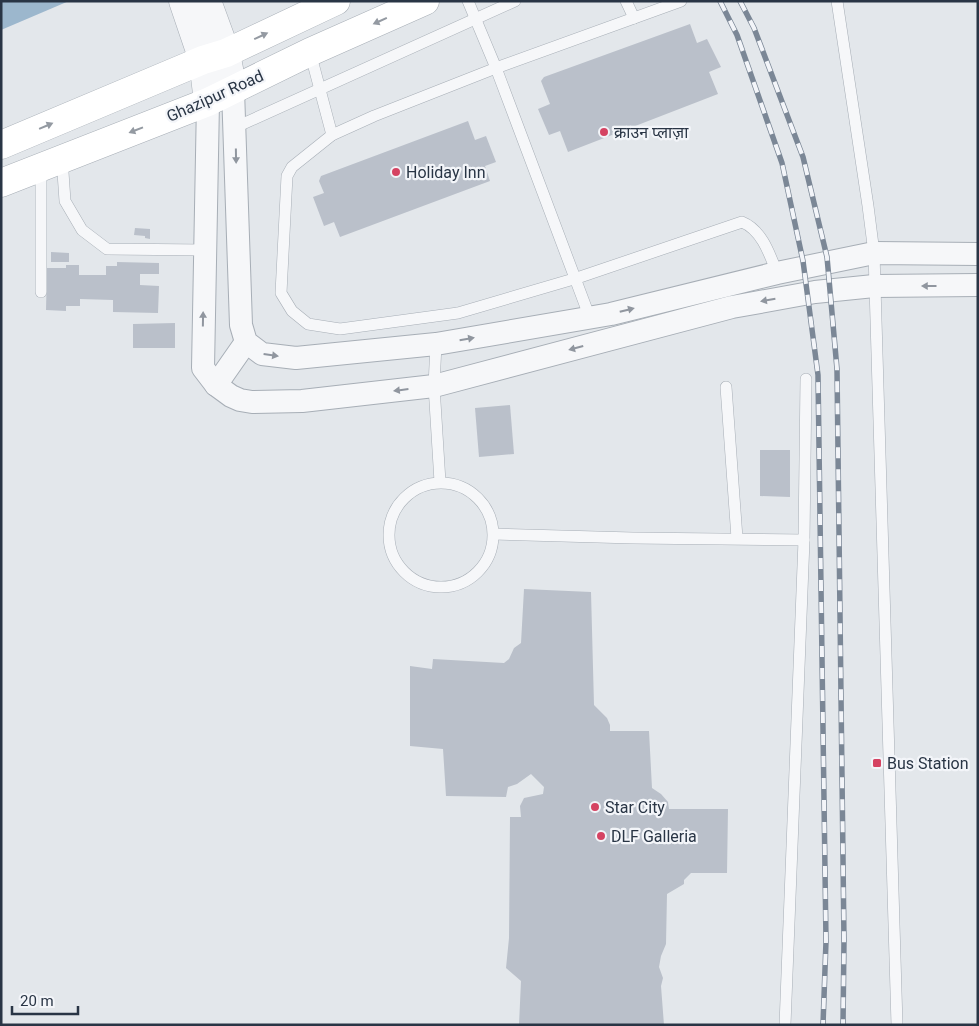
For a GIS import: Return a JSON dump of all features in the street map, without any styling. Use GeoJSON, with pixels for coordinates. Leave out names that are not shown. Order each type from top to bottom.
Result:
{"type":"FeatureCollection","features":[{"type":"Feature","properties":{"kind":"main road"},"geometry":{"type":"LineString","coordinates":[[1,145],[211,48],[336,1]]}},
{"type":"Feature","properties":{"kind":"main road","name":"Ghazipur Road"},"geometry":{"type":"LineString","coordinates":[[1,183],[208,102],[310,52],[425,1]]}},
{"type":"Feature","properties":{"kind":"street"},"geometry":{"type":"LineString","coordinates":[[183,1],[234,90],[240,325],[246,342],[262,354],[296,358],[436,344],[611,314],[778,273],[874,253],[978,254]]}},
{"type":"Feature","properties":{"kind":"street"},"geometry":{"type":"LineString","coordinates":[[207,1],[211,48],[204,250],[203,368],[216,385],[231,396],[252,402],[302,401],[434,386],[732,307],[815,292],[874,286],[978,285]]}},
{"type":"Feature","properties":{"kind":"street"},"geometry":{"type":"LineString","coordinates":[[216,385],[246,342]]}},
{"type":"Feature","properties":{"kind":"lane"},"geometry":{"type":"LineString","coordinates":[[468,1],[496,68],[577,278],[590,318]]}},
{"type":"Feature","properties":{"kind":"lane"},"geometry":{"type":"LineString","coordinates":[[236,127],[515,1]]}},
{"type":"Feature","properties":{"kind":"lane"},"geometry":{"type":"LineString","coordinates":[[626,1],[634,18]]}},
{"type":"Feature","properties":{"kind":"lane"},"geometry":{"type":"LineString","coordinates":[[681,1],[496,68],[374,116],[332,135],[292,167],[287,176],[282,293],[292,311],[308,324],[340,329],[458,313],[577,278],[742,222],[752,227],[765,244],[778,273]]}},
{"type":"Feature","properties":{"kind":"lane"},"geometry":{"type":"LineString","coordinates":[[837,1],[874,253],[897,1025]]}},
{"type":"Feature","properties":{"kind":"lane"},"geometry":{"type":"LineString","coordinates":[[310,52],[332,135]]}},
{"type":"Feature","properties":{"kind":"lane"},"geometry":{"type":"LineString","coordinates":[[52,162],[65,201],[82,230],[107,249],[204,250]]}},
{"type":"Feature","properties":{"kind":"lane"},"geometry":{"type":"LineString","coordinates":[[41,292],[52,162]]}},
{"type":"Feature","properties":{"kind":"lane"},"geometry":{"type":"LineString","coordinates":[[436,344],[434,386],[440,482]]}},
{"type":"Feature","properties":{"kind":"lane"},"geometry":{"type":"LineString","coordinates":[[785,1025],[804,540],[806,379]]}},
{"type":"Feature","properties":{"kind":"lane"},"geometry":{"type":"LineString","coordinates":[[726,387],[737,538]]}},
{"type":"Feature","properties":{"kind":"lane"},"geometry":{"type":"LineString","coordinates":[[440,482],[460,486],[478,497],[490,514],[494,534],[491,555],[480,572],[462,584],[442,588],[422,584],[404,573],[392,556],[388,536],[392,516],[403,498],[420,486],[440,482]]}},
{"type":"Feature","properties":{"kind":"lane"},"geometry":{"type":"LineString","coordinates":[[494,534],[804,540]]}},
{"type":"Feature","properties":{"kind":"water"},"geometry":{"type":"Polygon","coordinates":[[[1,1],[69,1],[1,30],[1,1]]]}},
{"type":"Feature","properties":{"kind":"building"},"geometry":{"type":"Polygon","coordinates":[[[690,24],[697,43],[707,39],[721,67],[709,72],[718,94],[568,152],[560,131],[549,135],[538,109],[550,104],[541,81],[544,77],[690,24]]]}},
{"type":"Feature","properties":{"kind":"building"},"geometry":{"type":"Polygon","coordinates":[[[468,121],[475,140],[486,136],[496,162],[485,166],[490,181],[340,237],[334,222],[324,226],[313,197],[324,193],[319,181],[321,176],[468,121]]]}},
{"type":"Feature","properties":{"kind":"building"},"geometry":{"type":"Polygon","coordinates":[[[135,228],[150,229],[150,239],[145,238],[145,236],[134,235],[135,228]]]}},
{"type":"Feature","properties":{"kind":"building"},"geometry":{"type":"Polygon","coordinates":[[[51,252],[69,253],[69,262],[51,262],[51,252]]]}},
{"type":"Feature","properties":{"kind":"building"},"geometry":{"type":"Polygon","coordinates":[[[117,262],[159,263],[159,274],[140,274],[140,285],[159,286],[158,313],[113,312],[113,300],[80,299],[80,306],[66,306],[66,311],[46,310],[47,268],[66,268],[66,265],[79,265],[79,275],[106,275],[106,266],[117,266],[117,262]]]}},
{"type":"Feature","properties":{"kind":"building"},"geometry":{"type":"Polygon","coordinates":[[[175,323],[175,348],[133,348],[133,324],[175,323]]]}},
{"type":"Feature","properties":{"kind":"building"},"geometry":{"type":"Polygon","coordinates":[[[510,405],[514,454],[479,457],[475,408],[510,405]]]}},
{"type":"Feature","properties":{"kind":"building"},"geometry":{"type":"Polygon","coordinates":[[[760,450],[790,450],[790,497],[760,496],[760,450]]]}},
{"type":"Feature","properties":{"kind":"building","name":"Star City"},"geometry":{"type":"Polygon","coordinates":[[[524,589],[591,592],[594,705],[607,718],[610,731],[649,731],[652,788],[668,802],[669,809],[728,809],[727,873],[691,873],[684,880],[684,884],[667,894],[666,944],[659,967],[663,978],[661,986],[664,1025],[519,1025],[521,981],[506,968],[509,938],[510,817],[521,817],[520,806],[524,798],[543,794],[544,787],[531,774],[517,784],[508,787],[506,797],[446,796],[443,749],[410,746],[410,666],[432,669],[433,659],[504,663],[509,659],[514,648],[521,643],[524,589]]]}},
{"type":"Feature","properties":{"kind":"railway"},"geometry":{"type":"LineString","coordinates":[[720,1],[737,35],[782,163],[803,261],[818,375],[826,941],[823,1025]]}},
{"type":"Feature","properties":{"kind":"railway"},"geometry":{"type":"LineString","coordinates":[[740,1],[754,28],[803,157],[827,257],[837,369],[844,940],[843,1025]]}},
{"type":"Feature","properties":{"kind":"place","name":"क्राउन प्लाज़ा"},"geometry":{"type":"Point","coordinates":[604,132]}},
{"type":"Feature","properties":{"kind":"place","name":"Holiday Inn"},"geometry":{"type":"Point","coordinates":[396,172]}},
{"type":"Feature","properties":{"kind":"place","name":"Bus Station"},"geometry":{"type":"Point","coordinates":[877,763]}},
{"type":"Feature","properties":{"kind":"place","name":"Star City"},"geometry":{"type":"Point","coordinates":[595,807]}},
{"type":"Feature","properties":{"kind":"place","name":"DLF Galleria"},"geometry":{"type":"Point","coordinates":[601,836]}}]}
